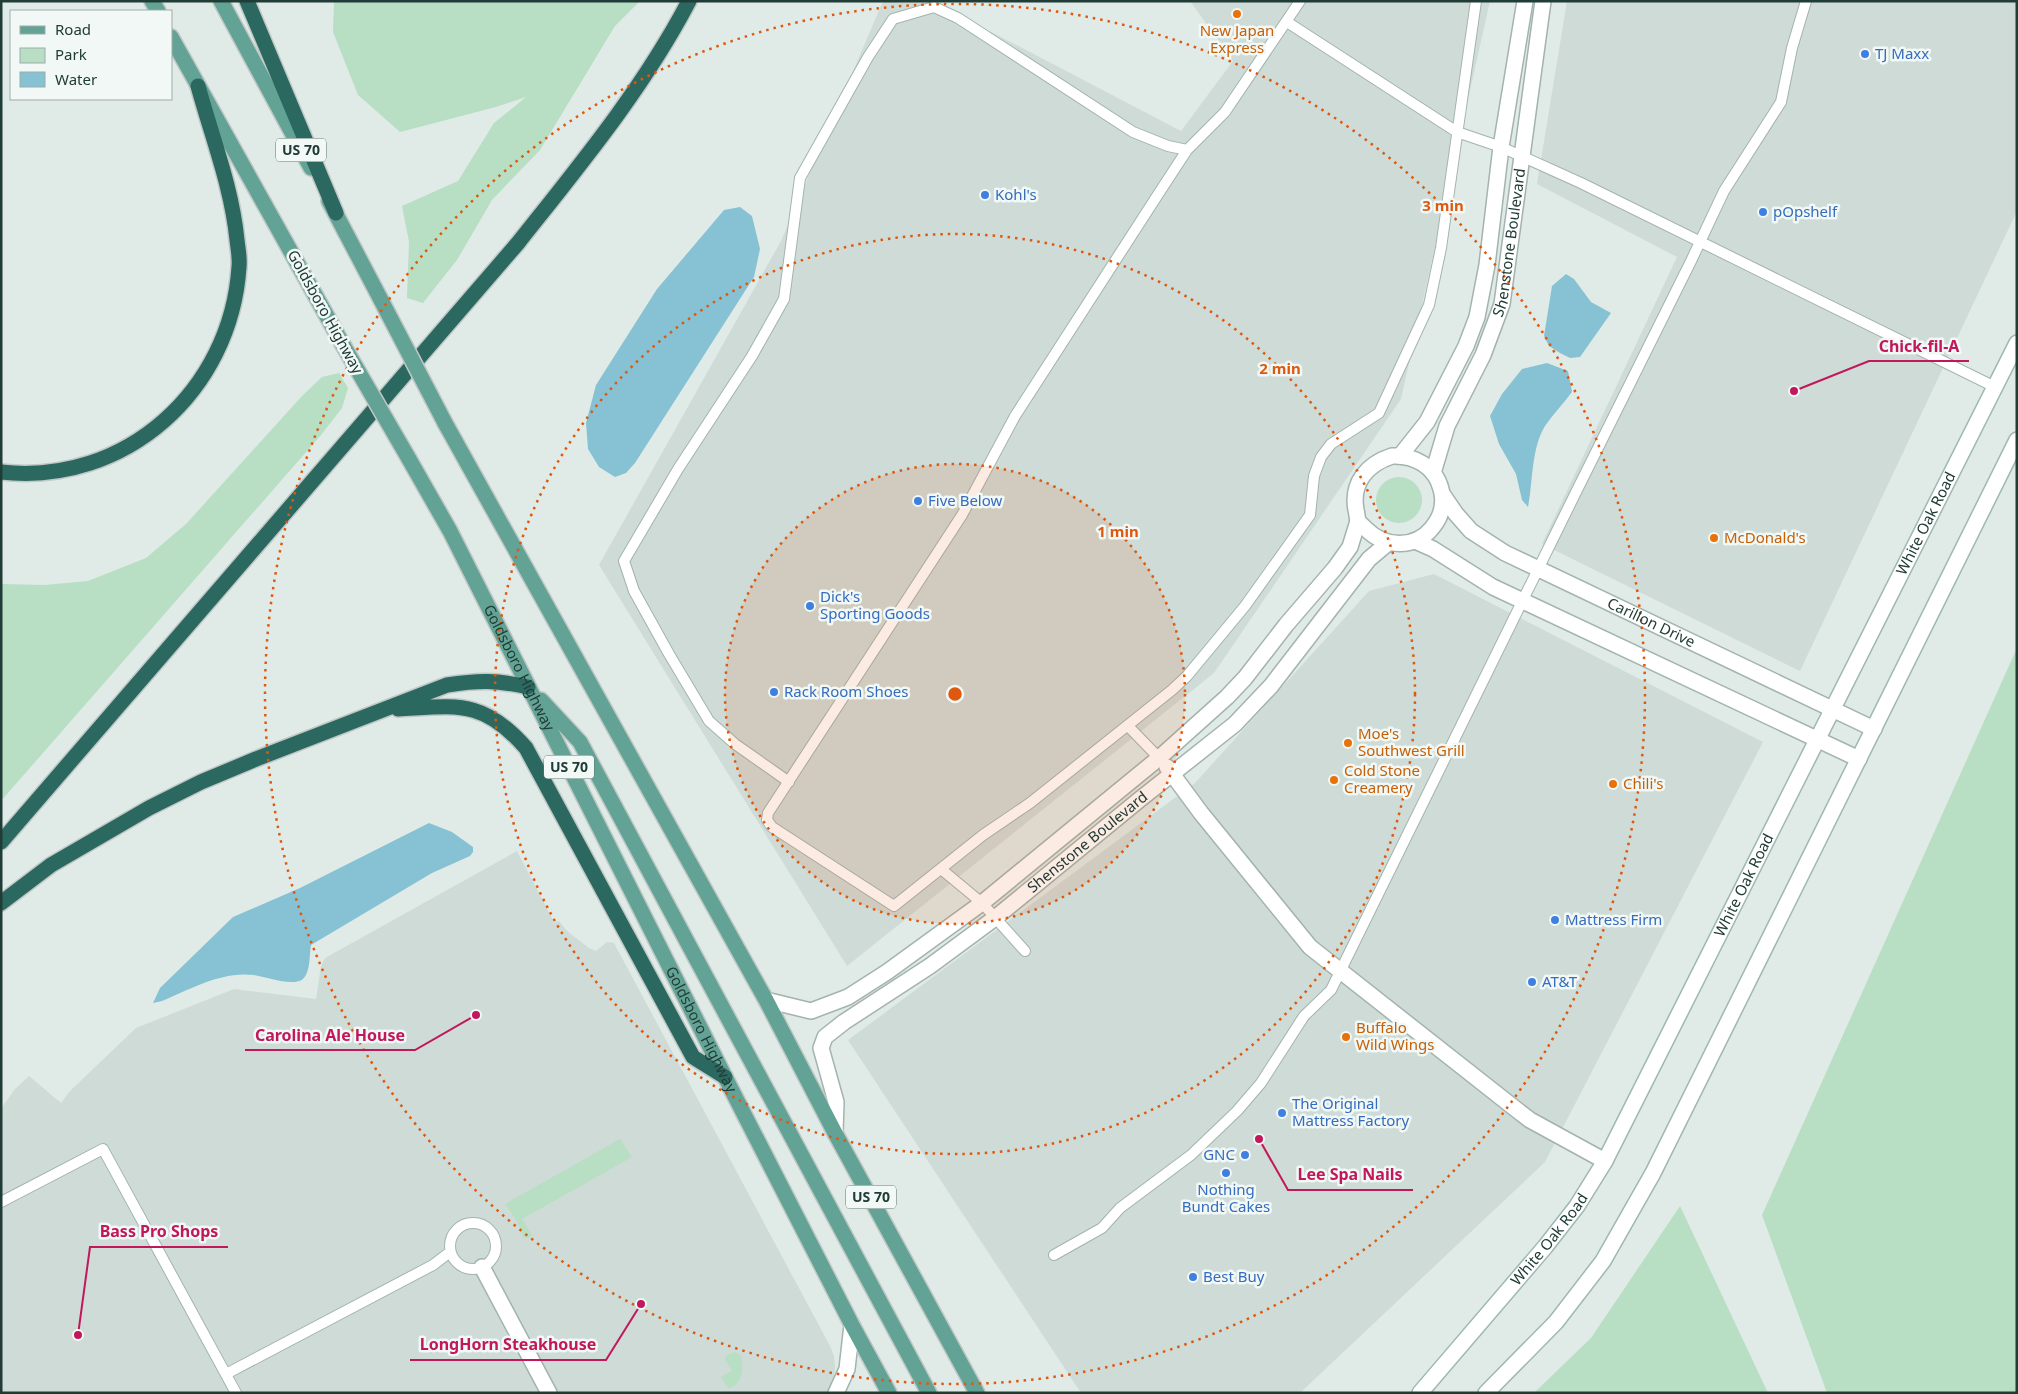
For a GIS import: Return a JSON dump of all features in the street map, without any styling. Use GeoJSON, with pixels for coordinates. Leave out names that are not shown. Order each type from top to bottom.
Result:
{"type":"FeatureCollection","features":[{"type":"Feature","properties":{"kind":"highway"},"geometry":{"type":"LineString","coordinates":[[247,1],[336,213]]}},
{"type":"Feature","properties":{"kind":"highway"},"geometry":{"type":"LineString","coordinates":[[1,842],[518,243],[586,157],[635,88],[689,1]]}},
{"type":"Feature","properties":{"kind":"highway"},"geometry":{"type":"LineString","coordinates":[[1,472],[43,474],[72,468],[98,461],[148,435],[173,413],[195,389],[220,345],[233,309],[240,265],[234,213],[198,86]]}},
{"type":"Feature","properties":{"kind":"highway"},"geometry":{"type":"LineString","coordinates":[[1,903],[51,865],[148,808],[201,782],[447,685],[478,680],[500,681],[528,687]]}},
{"type":"Feature","properties":{"kind":"highway"},"geometry":{"type":"LineString","coordinates":[[382,710],[446,706],[470,708],[492,717],[511,731],[526,748],[693,1057],[725,1077]]}},
{"type":"Feature","properties":{"kind":"main road","name":"US 70"},"geometry":{"type":"LineString","coordinates":[[221,1],[336,213],[445,423],[496,511],[766,1000],[835,1133],[977,1393]]}},
{"type":"Feature","properties":{"kind":"main road","name":"US 70"},"geometry":{"type":"LineString","coordinates":[[172,39],[198,86]]}},
{"type":"Feature","properties":{"kind":"main road","name":"Goldsboro Highway"},"geometry":{"type":"LineString","coordinates":[[198,86],[450,531],[725,1077],[852,1325],[889,1393]]}},
{"type":"Feature","properties":{"kind":"main road"},"geometry":{"type":"LineString","coordinates":[[528,687],[580,742],[929,1393]]}},
{"type":"Feature","properties":{"kind":"street","name":"Shenstone Boulevard"},"geometry":{"type":"LineString","coordinates":[[1400,456],[1427,422],[1466,346],[1477,317],[1487,265],[1500,148],[1525,1]]}},
{"type":"Feature","properties":{"kind":"street","name":"Shenstone Boulevard"},"geometry":{"type":"LineString","coordinates":[[1433,473],[1447,426],[1483,355],[1502,304],[1520,157],[1543,1]]}},
{"type":"Feature","properties":{"kind":"street","name":"White Oak Road"},"geometry":{"type":"LineString","coordinates":[[1420,1393],[1545,1248],[1577,1206],[1605,1161],[2017,343]]}},
{"type":"Feature","properties":{"kind":"street"},"geometry":{"type":"LineString","coordinates":[[1486,1393],[1556,1322],[1603,1261],[1653,1173],[2017,440]]}},
{"type":"Feature","properties":{"kind":"street"},"geometry":{"type":"LineString","coordinates":[[1400,456],[1414,459],[1423,463],[1433,473],[1440,484],[1443,495],[1441,514],[1428,534],[1415,541],[1403,544],[1388,543],[1372,535],[1358,521],[1355,495],[1361,477],[1365,471],[1380,460],[1400,456]]}},
{"type":"Feature","properties":{"kind":"street","name":"Carillon Drive"},"geometry":{"type":"LineString","coordinates":[[1443,495],[1471,531],[1504,553],[1874,729]]}},
{"type":"Feature","properties":{"kind":"street","name":"Shenstone Boulevard"},"geometry":{"type":"LineString","coordinates":[[766,1000],[811,1011],[848,997],[887,972],[982,903],[1160,758],[1246,678],[1286,625],[1336,568],[1350,547],[1358,521]]}},
{"type":"Feature","properties":{"kind":"street"},"geometry":{"type":"LineString","coordinates":[[1415,541],[1433,549],[1494,587],[1859,759]]}},
{"type":"Feature","properties":{"kind":"street","name":"Shenstone Boulevard"},"geometry":{"type":"LineString","coordinates":[[835,1133],[836,1102],[821,1048],[825,1037],[844,1022],[930,966],[995,918],[1235,724],[1271,686],[1352,580],[1369,560],[1388,543]]}},
{"type":"Feature","properties":{"kind":"street"},"geometry":{"type":"LineString","coordinates":[[1160,758],[1201,813],[1310,947],[1489,1090],[1530,1120],[1605,1161]]}},
{"type":"Feature","properties":{"kind":"street"},"geometry":{"type":"LineString","coordinates":[[482,1267],[549,1393]]}},
{"type":"Feature","properties":{"kind":"street"},"geometry":{"type":"LineString","coordinates":[[836,1393],[847,1369],[852,1325]]}},
{"type":"Feature","properties":{"kind":"lane"},"geometry":{"type":"LineString","coordinates":[[1300,1],[1225,112],[1188,150],[1015,416],[962,515],[768,813],[767,820],[772,827],[894,906],[983,835],[1030,803],[1128,726],[1187,676],[1245,606],[1310,515],[1314,476],[1321,458],[1331,444],[1379,413],[1429,305],[1441,248],[1476,1]]}},
{"type":"Feature","properties":{"kind":"lane"},"geometry":{"type":"LineString","coordinates":[[1054,1255],[1102,1228],[1120,1208],[1191,1155],[1237,1111],[1261,1083],[1304,1016],[1330,990],[1724,192],[1781,102],[1806,1]]}},
{"type":"Feature","properties":{"kind":"lane"},"geometry":{"type":"LineString","coordinates":[[788,782],[735,744],[709,721],[634,591],[624,561],[678,468],[752,356],[784,299],[800,178],[868,57],[893,19],[934,8],[958,18],[1133,132],[1168,146],[1188,150]]}},
{"type":"Feature","properties":{"kind":"lane"},"geometry":{"type":"LineString","coordinates":[[1287,22],[1457,132],[1500,148],[1581,183],[1995,387]]}},
{"type":"Feature","properties":{"kind":"lane"},"geometry":{"type":"LineString","coordinates":[[1128,726],[1160,758]]}},
{"type":"Feature","properties":{"kind":"lane"},"geometry":{"type":"LineString","coordinates":[[941,869],[982,903],[1026,951]]}},
{"type":"Feature","properties":{"kind":"lane"},"geometry":{"type":"LineString","coordinates":[[1,1202],[102,1149],[236,1393]]}},
{"type":"Feature","properties":{"kind":"lane"},"geometry":{"type":"LineString","coordinates":[[468,1223],[483,1225],[494,1236],[496,1250],[488,1263],[482,1267],[466,1268],[454,1260],[450,1252],[449,1245],[455,1230],[468,1223]]}},
{"type":"Feature","properties":{"kind":"lane"},"geometry":{"type":"LineString","coordinates":[[226,1374],[432,1265],[450,1252]]}},
{"type":"Feature","properties":{"kind":"shaded area"},"geometry":{"type":"Polygon","coordinates":[[[883,1],[932,1],[1181,131],[1233,61],[1190,1],[1490,1],[1401,399],[1214,673],[847,966],[599,565],[781,241],[883,1]]]}},
{"type":"Feature","properties":{"kind":"shaded area"},"geometry":{"type":"Polygon","coordinates":[[[1567,1],[2017,1],[2017,211],[1800,671],[1542,544],[1677,257],[1537,184],[1567,1]]]}},
{"type":"Feature","properties":{"kind":"shaded area"},"geometry":{"type":"Polygon","coordinates":[[[1434,574],[1763,742],[1545,1162],[1300,1393],[1081,1393],[848,1040],[1195,783],[1369,591],[1434,574]]]}},
{"type":"Feature","properties":{"kind":"shaded area"},"geometry":{"type":"Polygon","coordinates":[[[517,851],[554,922],[559,921],[567,931],[589,948],[596,951],[607,942],[614,943],[830,1346],[834,1356],[835,1367],[833,1383],[827,1393],[1,1393],[1,1109],[14,1090],[29,1076],[61,1103],[70,1091],[136,1028],[234,989],[316,999],[321,966],[325,958],[517,851]]]}},
{"type":"Feature","properties":{"kind":"green space"},"geometry":{"type":"Polygon","coordinates":[[[334,1],[640,1],[615,26],[540,150],[492,200],[457,260],[423,303],[407,298],[409,242],[402,206],[458,181],[494,123],[526,97],[496,107],[400,132],[358,95],[333,32],[334,1]]]}},
{"type":"Feature","properties":{"kind":"green space"},"geometry":{"type":"Polygon","coordinates":[[[339,373],[348,388],[342,408],[321,435],[1,801],[1,584],[44,585],[88,581],[146,558],[186,524],[302,396],[322,377],[339,373]]]}},
{"type":"Feature","properties":{"kind":"green space"},"geometry":{"type":"Polygon","coordinates":[[[1399,477],[1412,481],[1418,487],[1422,500],[1418,513],[1412,519],[1399,523],[1386,519],[1380,513],[1376,500],[1380,487],[1386,481],[1399,477]]]}},
{"type":"Feature","properties":{"kind":"green space"},"geometry":{"type":"Polygon","coordinates":[[[2017,648],[2017,1393],[1827,1393],[1762,1215],[2017,648]]]}},
{"type":"Feature","properties":{"kind":"green space"},"geometry":{"type":"Polygon","coordinates":[[[620,1139],[632,1157],[522,1219],[532,1235],[530,1238],[523,1238],[518,1224],[505,1204],[620,1139]]]}},
{"type":"Feature","properties":{"kind":"green space"},"geometry":{"type":"Polygon","coordinates":[[[1680,1206],[1768,1393],[1534,1393],[1591,1338],[1680,1206]]]}},
{"type":"Feature","properties":{"kind":"green space"},"geometry":{"type":"Polygon","coordinates":[[[735,1352],[741,1356],[742,1371],[736,1384],[728,1388],[721,1377],[732,1371],[725,1359],[726,1356],[735,1352]]]}},
{"type":"Feature","properties":{"kind":"water"},"geometry":{"type":"Polygon","coordinates":[[[740,207],[752,216],[760,249],[754,277],[635,463],[626,473],[615,477],[599,467],[588,449],[586,423],[596,385],[657,289],[724,210],[740,207]]]}},
{"type":"Feature","properties":{"kind":"water"},"geometry":{"type":"Polygon","coordinates":[[[1566,274],[1574,279],[1591,302],[1611,313],[1580,357],[1570,358],[1560,353],[1549,346],[1544,336],[1552,286],[1566,274]]]}},
{"type":"Feature","properties":{"kind":"water"},"geometry":{"type":"Polygon","coordinates":[[[1547,363],[1568,371],[1572,392],[1540,435],[1535,455],[1528,507],[1522,500],[1516,474],[1499,444],[1490,416],[1502,394],[1522,369],[1547,363]]]}},
{"type":"Feature","properties":{"kind":"water"},"geometry":{"type":"Polygon","coordinates":[[[429,823],[452,832],[473,847],[473,852],[470,856],[432,873],[311,945],[309,967],[303,979],[287,982],[242,974],[218,978],[153,1003],[160,988],[233,917],[300,888],[429,823]]]}},
{"type":"Feature","properties":{"kind":"place","name":"New Japan Express"},"geometry":{"type":"Point","coordinates":[1237,14]}},
{"type":"Feature","properties":{"kind":"place","name":"TJ Maxx"},"geometry":{"type":"Point","coordinates":[1865,54]}},
{"type":"Feature","properties":{"kind":"place","name":"Kohl's"},"geometry":{"type":"Point","coordinates":[985,195]}},
{"type":"Feature","properties":{"kind":"place","name":"pOpshelf"},"geometry":{"type":"Point","coordinates":[1763,212]}},
{"type":"Feature","properties":{"kind":"place","name":"Chick-fil-A"},"geometry":{"type":"Point","coordinates":[1794,391]}},
{"type":"Feature","properties":{"kind":"place","name":"Five Below"},"geometry":{"type":"Point","coordinates":[918,501]}},
{"type":"Feature","properties":{"kind":"place","name":"McDonald's"},"geometry":{"type":"Point","coordinates":[1714,538]}},
{"type":"Feature","properties":{"kind":"place","name":"Dick's Sporting Goods"},"geometry":{"type":"Point","coordinates":[810,606]}},
{"type":"Feature","properties":{"kind":"place","name":"Rack Room Shoes"},"geometry":{"type":"Point","coordinates":[774,692]}},
{"type":"Feature","properties":{"kind":"place","name":"Moe's Southwest Grill"},"geometry":{"type":"Point","coordinates":[1348,743]}},
{"type":"Feature","properties":{"kind":"place","name":"Cold Stone Creamery"},"geometry":{"type":"Point","coordinates":[1334,780]}},
{"type":"Feature","properties":{"kind":"place","name":"Chili's"},"geometry":{"type":"Point","coordinates":[1613,784]}},
{"type":"Feature","properties":{"kind":"place","name":"Mattress Firm"},"geometry":{"type":"Point","coordinates":[1555,920]}},
{"type":"Feature","properties":{"kind":"place","name":"AT&T"},"geometry":{"type":"Point","coordinates":[1532,982]}},
{"type":"Feature","properties":{"kind":"place","name":"Carolina Ale House"},"geometry":{"type":"Point","coordinates":[476,1015]}},
{"type":"Feature","properties":{"kind":"place","name":"Buffalo Wild Wings"},"geometry":{"type":"Point","coordinates":[1346,1037]}},
{"type":"Feature","properties":{"kind":"place","name":"The Original Mattress Factory"},"geometry":{"type":"Point","coordinates":[1282,1113]}},
{"type":"Feature","properties":{"kind":"place","name":"Lee Spa Nails"},"geometry":{"type":"Point","coordinates":[1259,1139]}},
{"type":"Feature","properties":{"kind":"place","name":"GNC"},"geometry":{"type":"Point","coordinates":[1245,1155]}},
{"type":"Feature","properties":{"kind":"place","name":"Nothing Bundt Cakes"},"geometry":{"type":"Point","coordinates":[1226,1173]}},
{"type":"Feature","properties":{"kind":"place","name":"Best Buy"},"geometry":{"type":"Point","coordinates":[1193,1277]}},
{"type":"Feature","properties":{"kind":"place","name":"LongHorn Steakhouse"},"geometry":{"type":"Point","coordinates":[641,1304]}},
{"type":"Feature","properties":{"kind":"place","name":"Bass Pro Shops"},"geometry":{"type":"Point","coordinates":[78,1335]}}]}
